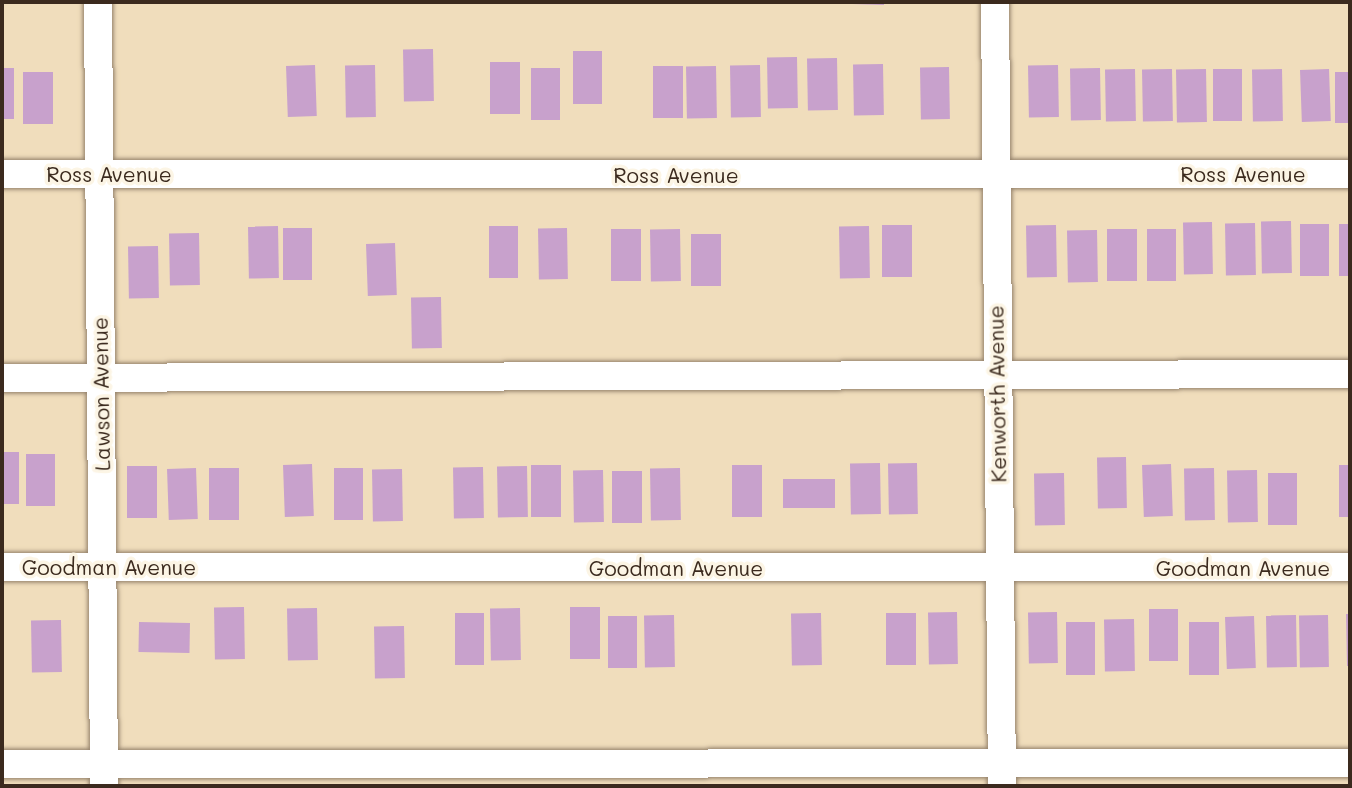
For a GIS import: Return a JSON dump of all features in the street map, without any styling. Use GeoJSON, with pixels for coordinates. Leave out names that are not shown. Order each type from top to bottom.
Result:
{"type":"FeatureCollection","features":[{"type":"Feature","properties":{"kind":"street","name":"Lawson Avenue"},"geometry":{"type":"LineString","coordinates":[[98,2],[96,173],[102,378],[104,775]]}},
{"type":"Feature","properties":{"kind":"street","name":"Kenworth Avenue"},"geometry":{"type":"LineString","coordinates":[[995,2],[993,176],[1002,775]]}},
{"type":"Feature","properties":{"kind":"street","name":"Ross Avenue"},"geometry":{"type":"LineString","coordinates":[[2,174],[1350,174]]}},
{"type":"Feature","properties":{"kind":"street"},"geometry":{"type":"LineString","coordinates":[[2,378],[1350,374]]}},
{"type":"Feature","properties":{"kind":"street","name":"Goodman Avenue"},"geometry":{"type":"LineString","coordinates":[[2,567],[1350,567]]}},
{"type":"Feature","properties":{"kind":"street"},"geometry":{"type":"LineString","coordinates":[[2,764],[104,775],[1002,775],[1350,763]]}},
{"type":"Feature","properties":{"kind":"building"},"geometry":{"type":"Polygon","coordinates":[[[884,2],[884,5],[852,4],[884,2]]]}},
{"type":"Feature","properties":{"kind":"building"},"geometry":{"type":"Polygon","coordinates":[[[433,49],[434,101],[404,102],[403,50],[433,49]]]}},
{"type":"Feature","properties":{"kind":"building"},"geometry":{"type":"Polygon","coordinates":[[[573,51],[602,51],[602,104],[573,104],[573,51]]]}},
{"type":"Feature","properties":{"kind":"building"},"geometry":{"type":"Polygon","coordinates":[[[797,57],[798,108],[768,109],[767,58],[797,57]]]}},
{"type":"Feature","properties":{"kind":"building"},"geometry":{"type":"Polygon","coordinates":[[[837,58],[838,110],[808,111],[807,59],[837,58]]]}},
{"type":"Feature","properties":{"kind":"building"},"geometry":{"type":"Polygon","coordinates":[[[490,62],[520,62],[520,114],[490,114],[490,62]]]}},
{"type":"Feature","properties":{"kind":"building"},"geometry":{"type":"Polygon","coordinates":[[[883,64],[884,115],[854,116],[853,65],[883,64]]]}},
{"type":"Feature","properties":{"kind":"building"},"geometry":{"type":"Polygon","coordinates":[[[315,65],[317,116],[288,117],[286,66],[315,65]]]}},
{"type":"Feature","properties":{"kind":"building"},"geometry":{"type":"Polygon","coordinates":[[[375,65],[376,117],[346,118],[345,66],[375,65]]]}},
{"type":"Feature","properties":{"kind":"building"},"geometry":{"type":"Polygon","coordinates":[[[760,65],[761,117],[731,118],[730,66],[760,65]]]}},
{"type":"Feature","properties":{"kind":"building"},"geometry":{"type":"Polygon","coordinates":[[[1058,65],[1059,117],[1029,118],[1028,66],[1058,65]]]}},
{"type":"Feature","properties":{"kind":"building"},"geometry":{"type":"Polygon","coordinates":[[[653,66],[683,66],[683,118],[653,118],[653,66]]]}},
{"type":"Feature","properties":{"kind":"building"},"geometry":{"type":"Polygon","coordinates":[[[716,66],[717,118],[687,119],[686,67],[716,66]]]}},
{"type":"Feature","properties":{"kind":"building"},"geometry":{"type":"Polygon","coordinates":[[[949,67],[950,119],[921,119],[920,68],[949,67]]]}},
{"type":"Feature","properties":{"kind":"building"},"geometry":{"type":"Polygon","coordinates":[[[2,68],[14,68],[14,119],[2,119],[2,68]]]}},
{"type":"Feature","properties":{"kind":"building"},"geometry":{"type":"Polygon","coordinates":[[[531,68],[560,68],[560,120],[531,120],[531,68]]]}},
{"type":"Feature","properties":{"kind":"building"},"geometry":{"type":"Polygon","coordinates":[[[1100,68],[1101,120],[1071,121],[1070,69],[1100,68]]]}},
{"type":"Feature","properties":{"kind":"building"},"geometry":{"type":"Polygon","coordinates":[[[1135,69],[1136,121],[1106,122],[1105,70],[1135,69]]]}},
{"type":"Feature","properties":{"kind":"building"},"geometry":{"type":"Polygon","coordinates":[[[1172,69],[1173,121],[1143,122],[1142,70],[1172,69]]]}},
{"type":"Feature","properties":{"kind":"building"},"geometry":{"type":"Polygon","coordinates":[[[1206,69],[1207,122],[1177,123],[1176,70],[1206,69]]]}},
{"type":"Feature","properties":{"kind":"building"},"geometry":{"type":"Polygon","coordinates":[[[1213,69],[1242,69],[1242,121],[1213,121],[1213,69]]]}},
{"type":"Feature","properties":{"kind":"building"},"geometry":{"type":"Polygon","coordinates":[[[1282,69],[1283,121],[1253,122],[1252,70],[1282,69]]]}},
{"type":"Feature","properties":{"kind":"building"},"geometry":{"type":"Polygon","coordinates":[[[1329,69],[1331,121],[1302,122],[1300,70],[1329,69]]]}},
{"type":"Feature","properties":{"kind":"building"},"geometry":{"type":"Polygon","coordinates":[[[23,72],[53,72],[53,124],[23,124],[23,72]]]}},
{"type":"Feature","properties":{"kind":"building"},"geometry":{"type":"Polygon","coordinates":[[[1335,72],[1350,72],[1350,123],[1335,123],[1335,72]]]}},
{"type":"Feature","properties":{"kind":"building"},"geometry":{"type":"Polygon","coordinates":[[[1291,221],[1292,273],[1262,274],[1261,222],[1291,221]]]}},
{"type":"Feature","properties":{"kind":"building"},"geometry":{"type":"Polygon","coordinates":[[[1212,222],[1213,274],[1184,274],[1183,223],[1212,222]]]}},
{"type":"Feature","properties":{"kind":"building"},"geometry":{"type":"Polygon","coordinates":[[[1255,223],[1256,275],[1226,276],[1225,224],[1255,223]]]}},
{"type":"Feature","properties":{"kind":"building"},"geometry":{"type":"Polygon","coordinates":[[[1300,224],[1329,224],[1329,276],[1300,276],[1300,224]]]}},
{"type":"Feature","properties":{"kind":"building"},"geometry":{"type":"Polygon","coordinates":[[[1339,224],[1350,224],[1350,276],[1339,276],[1339,224]]]}},
{"type":"Feature","properties":{"kind":"building"},"geometry":{"type":"Polygon","coordinates":[[[882,225],[912,225],[912,277],[882,277],[882,225]]]}},
{"type":"Feature","properties":{"kind":"building"},"geometry":{"type":"Polygon","coordinates":[[[1056,225],[1057,277],[1027,278],[1026,226],[1056,225]]]}},
{"type":"Feature","properties":{"kind":"building"},"geometry":{"type":"Polygon","coordinates":[[[278,226],[279,278],[249,279],[248,227],[278,226]]]}},
{"type":"Feature","properties":{"kind":"building"},"geometry":{"type":"Polygon","coordinates":[[[489,226],[518,226],[518,278],[489,278],[489,226]]]}},
{"type":"Feature","properties":{"kind":"building"},"geometry":{"type":"Polygon","coordinates":[[[869,226],[870,278],[840,279],[839,227],[869,226]]]}},
{"type":"Feature","properties":{"kind":"building"},"geometry":{"type":"Polygon","coordinates":[[[283,228],[312,228],[312,280],[283,280],[283,228]]]}},
{"type":"Feature","properties":{"kind":"building"},"geometry":{"type":"Polygon","coordinates":[[[567,228],[568,279],[539,279],[538,229],[567,228]]]}},
{"type":"Feature","properties":{"kind":"building"},"geometry":{"type":"Polygon","coordinates":[[[611,229],[641,229],[641,281],[611,281],[611,229]]]}},
{"type":"Feature","properties":{"kind":"building"},"geometry":{"type":"Polygon","coordinates":[[[680,229],[681,281],[651,282],[650,230],[680,229]]]}},
{"type":"Feature","properties":{"kind":"building"},"geometry":{"type":"Polygon","coordinates":[[[1107,229],[1137,229],[1137,281],[1107,281],[1107,229]]]}},
{"type":"Feature","properties":{"kind":"building"},"geometry":{"type":"Polygon","coordinates":[[[1147,229],[1176,229],[1176,281],[1147,281],[1147,229]]]}},
{"type":"Feature","properties":{"kind":"building"},"geometry":{"type":"Polygon","coordinates":[[[1097,230],[1098,282],[1068,283],[1067,231],[1097,230]]]}},
{"type":"Feature","properties":{"kind":"building"},"geometry":{"type":"Polygon","coordinates":[[[199,233],[200,285],[170,286],[169,234],[199,233]]]}},
{"type":"Feature","properties":{"kind":"building"},"geometry":{"type":"Polygon","coordinates":[[[691,234],[721,234],[721,286],[691,286],[691,234]]]}},
{"type":"Feature","properties":{"kind":"building"},"geometry":{"type":"Polygon","coordinates":[[[395,243],[397,295],[368,296],[366,244],[395,243]]]}},
{"type":"Feature","properties":{"kind":"building"},"geometry":{"type":"Polygon","coordinates":[[[158,246],[159,298],[129,299],[128,247],[158,246]]]}},
{"type":"Feature","properties":{"kind":"building"},"geometry":{"type":"Polygon","coordinates":[[[441,297],[442,348],[412,349],[411,298],[441,297]]]}},
{"type":"Feature","properties":{"kind":"building"},"geometry":{"type":"Polygon","coordinates":[[[2,452],[19,452],[19,504],[2,504],[2,452]]]}},
{"type":"Feature","properties":{"kind":"building"},"geometry":{"type":"Polygon","coordinates":[[[26,454],[55,454],[55,506],[26,506],[26,454]]]}},
{"type":"Feature","properties":{"kind":"building"},"geometry":{"type":"Polygon","coordinates":[[[1126,457],[1127,508],[1098,508],[1097,458],[1126,457]]]}},
{"type":"Feature","properties":{"kind":"building"},"geometry":{"type":"Polygon","coordinates":[[[880,463],[881,514],[851,515],[850,464],[880,463]]]}},
{"type":"Feature","properties":{"kind":"building"},"geometry":{"type":"Polygon","coordinates":[[[917,463],[918,514],[889,514],[888,464],[917,463]]]}},
{"type":"Feature","properties":{"kind":"building"},"geometry":{"type":"Polygon","coordinates":[[[312,464],[314,516],[285,517],[283,465],[312,464]]]}},
{"type":"Feature","properties":{"kind":"building"},"geometry":{"type":"Polygon","coordinates":[[[1171,464],[1173,516],[1144,517],[1142,465],[1171,464]]]}},
{"type":"Feature","properties":{"kind":"building"},"geometry":{"type":"Polygon","coordinates":[[[531,465],[561,465],[561,517],[531,517],[531,465]]]}},
{"type":"Feature","properties":{"kind":"building"},"geometry":{"type":"Polygon","coordinates":[[[732,465],[762,465],[762,517],[732,517],[732,465]]]}},
{"type":"Feature","properties":{"kind":"building"},"geometry":{"type":"Polygon","coordinates":[[[1339,465],[1350,465],[1350,517],[1339,517],[1339,465]]]}},
{"type":"Feature","properties":{"kind":"building"},"geometry":{"type":"Polygon","coordinates":[[[127,466],[157,466],[157,518],[127,518],[127,466]]]}},
{"type":"Feature","properties":{"kind":"building"},"geometry":{"type":"Polygon","coordinates":[[[527,466],[528,517],[498,518],[497,467],[527,466]]]}},
{"type":"Feature","properties":{"kind":"building"},"geometry":{"type":"Polygon","coordinates":[[[483,467],[484,518],[454,519],[453,468],[483,467]]]}},
{"type":"Feature","properties":{"kind":"building"},"geometry":{"type":"Polygon","coordinates":[[[196,468],[198,519],[169,520],[167,469],[196,468]]]}},
{"type":"Feature","properties":{"kind":"building"},"geometry":{"type":"Polygon","coordinates":[[[209,468],[239,468],[239,520],[209,520],[209,468]]]}},
{"type":"Feature","properties":{"kind":"building"},"geometry":{"type":"Polygon","coordinates":[[[334,468],[363,468],[363,520],[334,520],[334,468]]]}},
{"type":"Feature","properties":{"kind":"building"},"geometry":{"type":"Polygon","coordinates":[[[680,468],[681,520],[651,521],[650,469],[680,468]]]}},
{"type":"Feature","properties":{"kind":"building"},"geometry":{"type":"Polygon","coordinates":[[[1214,468],[1215,520],[1185,521],[1184,469],[1214,468]]]}},
{"type":"Feature","properties":{"kind":"building"},"geometry":{"type":"Polygon","coordinates":[[[402,469],[403,521],[373,522],[372,470],[402,469]]]}},
{"type":"Feature","properties":{"kind":"building"},"geometry":{"type":"Polygon","coordinates":[[[603,470],[604,522],[574,523],[573,471],[603,470]]]}},
{"type":"Feature","properties":{"kind":"building"},"geometry":{"type":"Polygon","coordinates":[[[1257,470],[1258,522],[1228,523],[1227,471],[1257,470]]]}},
{"type":"Feature","properties":{"kind":"building"},"geometry":{"type":"Polygon","coordinates":[[[612,471],[642,471],[642,523],[612,523],[612,471]]]}},
{"type":"Feature","properties":{"kind":"building"},"geometry":{"type":"Polygon","coordinates":[[[1064,473],[1065,525],[1035,526],[1034,474],[1064,473]]]}},
{"type":"Feature","properties":{"kind":"building"},"geometry":{"type":"Polygon","coordinates":[[[1268,473],[1297,473],[1297,525],[1268,525],[1268,473]]]}},
{"type":"Feature","properties":{"kind":"building"},"geometry":{"type":"Polygon","coordinates":[[[783,479],[835,479],[835,508],[783,508],[783,479]]]}},
{"type":"Feature","properties":{"kind":"building"},"geometry":{"type":"Polygon","coordinates":[[[244,607],[245,659],[215,660],[214,608],[244,607]]]}},
{"type":"Feature","properties":{"kind":"building"},"geometry":{"type":"Polygon","coordinates":[[[570,607],[600,607],[600,659],[570,659],[570,607]]]}},
{"type":"Feature","properties":{"kind":"building"},"geometry":{"type":"Polygon","coordinates":[[[317,608],[318,660],[288,661],[287,609],[317,608]]]}},
{"type":"Feature","properties":{"kind":"building"},"geometry":{"type":"Polygon","coordinates":[[[520,608],[521,660],[491,661],[490,609],[520,608]]]}},
{"type":"Feature","properties":{"kind":"building"},"geometry":{"type":"Polygon","coordinates":[[[1149,609],[1178,609],[1178,661],[1149,661],[1149,609]]]}},
{"type":"Feature","properties":{"kind":"building"},"geometry":{"type":"Polygon","coordinates":[[[957,612],[958,664],[929,664],[928,613],[957,612]]]}},
{"type":"Feature","properties":{"kind":"building"},"geometry":{"type":"Polygon","coordinates":[[[1057,612],[1058,663],[1029,663],[1028,613],[1057,612]]]}},
{"type":"Feature","properties":{"kind":"building"},"geometry":{"type":"Polygon","coordinates":[[[455,613],[484,613],[484,665],[455,665],[455,613]]]}},
{"type":"Feature","properties":{"kind":"building"},"geometry":{"type":"Polygon","coordinates":[[[821,613],[822,665],[792,666],[791,614],[821,613]]]}},
{"type":"Feature","properties":{"kind":"building"},"geometry":{"type":"Polygon","coordinates":[[[886,613],[916,613],[916,665],[886,665],[886,613]]]}},
{"type":"Feature","properties":{"kind":"building"},"geometry":{"type":"Polygon","coordinates":[[[1346,614],[1350,614],[1350,666],[1347,666],[1346,614]]]}},
{"type":"Feature","properties":{"kind":"building"},"geometry":{"type":"Polygon","coordinates":[[[674,615],[675,667],[645,668],[644,616],[674,615]]]}},
{"type":"Feature","properties":{"kind":"building"},"geometry":{"type":"Polygon","coordinates":[[[1296,615],[1297,667],[1267,668],[1266,616],[1296,615]]]}},
{"type":"Feature","properties":{"kind":"building"},"geometry":{"type":"Polygon","coordinates":[[[1328,615],[1329,667],[1300,667],[1299,616],[1328,615]]]}},
{"type":"Feature","properties":{"kind":"building"},"geometry":{"type":"Polygon","coordinates":[[[608,616],[637,616],[637,668],[608,668],[608,616]]]}},
{"type":"Feature","properties":{"kind":"building"},"geometry":{"type":"Polygon","coordinates":[[[1254,616],[1256,668],[1227,669],[1225,617],[1254,616]]]}},
{"type":"Feature","properties":{"kind":"building"},"geometry":{"type":"Polygon","coordinates":[[[1134,619],[1135,671],[1105,672],[1104,620],[1134,619]]]}},
{"type":"Feature","properties":{"kind":"building"},"geometry":{"type":"Polygon","coordinates":[[[61,620],[62,672],[32,673],[31,621],[61,620]]]}},
{"type":"Feature","properties":{"kind":"building"},"geometry":{"type":"Polygon","coordinates":[[[139,622],[190,623],[189,653],[138,652],[139,622]]]}},
{"type":"Feature","properties":{"kind":"building"},"geometry":{"type":"Polygon","coordinates":[[[1066,622],[1095,622],[1095,675],[1066,675],[1066,622]]]}},
{"type":"Feature","properties":{"kind":"building"},"geometry":{"type":"Polygon","coordinates":[[[1189,622],[1219,622],[1219,675],[1189,675],[1189,622]]]}},
{"type":"Feature","properties":{"kind":"building"},"geometry":{"type":"Polygon","coordinates":[[[404,626],[405,678],[375,679],[374,627],[404,626]]]}}]}
